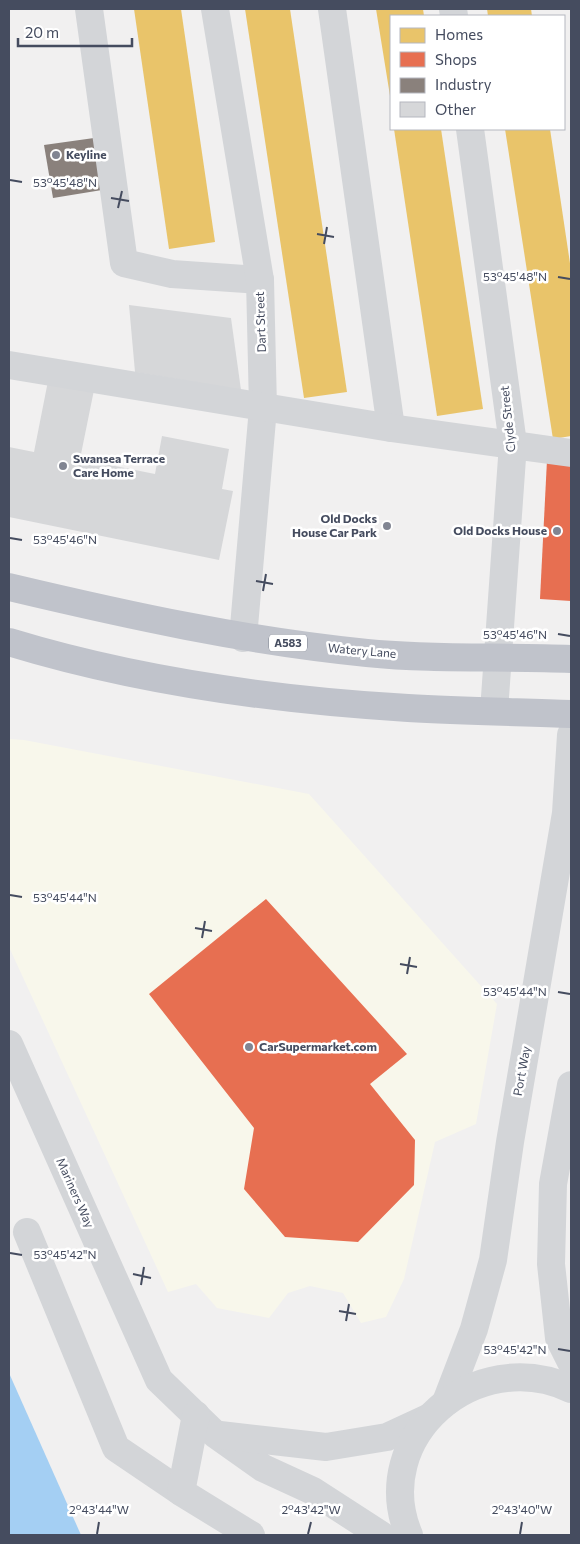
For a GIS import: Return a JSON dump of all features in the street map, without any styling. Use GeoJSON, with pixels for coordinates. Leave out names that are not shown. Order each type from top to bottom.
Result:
{"type":"FeatureCollection","features":[{"type":"Feature","properties":{"kind":"highway","name":"Watery Lane"},"geometry":{"type":"LineString","coordinates":[[9,587],[115,612],[243,638],[368,654],[571,659]]}},
{"type":"Feature","properties":{"kind":"highway"},"geometry":{"type":"LineString","coordinates":[[9,642],[138,674],[256,694],[408,708],[571,714]]}},
{"type":"Feature","properties":{"kind":"street"},"geometry":{"type":"LineString","coordinates":[[88,9],[124,263],[172,274],[260,280]]}},
{"type":"Feature","properties":{"kind":"street","name":"Dart Street"},"geometry":{"type":"LineString","coordinates":[[215,9],[260,280],[263,408],[243,638]]}},
{"type":"Feature","properties":{"kind":"street"},"geometry":{"type":"LineString","coordinates":[[332,9],[392,428]]}},
{"type":"Feature","properties":{"kind":"street","name":"Clyde Street"},"geometry":{"type":"LineString","coordinates":[[470,130],[513,444],[500,632],[496,658],[494,711]]}},
{"type":"Feature","properties":{"kind":"street"},"geometry":{"type":"LineString","coordinates":[[9,365],[263,408],[571,453]]}},
{"type":"Feature","properties":{"kind":"street","name":"Port Way"},"geometry":{"type":"LineString","coordinates":[[409,1535],[403,1522],[401,1482],[410,1448],[437,1410],[474,1328],[493,1260],[510,1142],[566,813],[571,735]]}},
{"type":"Feature","properties":{"kind":"street","name":"Mariners Way"},"geometry":{"type":"LineString","coordinates":[[9,1044],[159,1380],[215,1434],[263,1468],[314,1491],[381,1535]]}},
{"type":"Feature","properties":{"kind":"street"},"geometry":{"type":"LineString","coordinates":[[571,1085],[553,1184],[551,1264],[559,1338],[571,1362]]}},
{"type":"Feature","properties":{"kind":"street"},"geometry":{"type":"LineString","coordinates":[[27,1232],[116,1448],[181,1492],[211,1524],[251,1535]]}},
{"type":"Feature","properties":{"kind":"street"},"geometry":{"type":"LineString","coordinates":[[215,1434],[258,1441],[326,1447],[387,1437],[437,1410],[454,1396],[485,1381],[519,1376],[553,1380],[571,1389]]}},
{"type":"Feature","properties":{"kind":"street"},"geometry":{"type":"LineString","coordinates":[[181,1492],[196,1415]]}},
{"type":"Feature","properties":{"kind":"shaded area","name":"CarSupermarket.com"},"geometry":{"type":"Polygon","coordinates":[[[9,739],[24,740],[309,794],[497,1004],[476,1124],[435,1142],[404,1279],[386,1317],[361,1323],[343,1293],[310,1286],[288,1293],[269,1318],[217,1308],[196,1284],[168,1292],[9,947],[9,739]]]}},
{"type":"Feature","properties":{"kind":"water"},"geometry":{"type":"Polygon","coordinates":[[[9,1373],[81,1535],[9,1535],[9,1373]]]}},
{"type":"Feature","properties":{"kind":"building: Homes"},"geometry":{"type":"Polygon","coordinates":[[[134,9],[181,9],[215,242],[169,249],[134,9]]]}},
{"type":"Feature","properties":{"kind":"building: Homes"},"geometry":{"type":"Polygon","coordinates":[[[245,9],[290,9],[347,392],[304,398],[245,9]]]}},
{"type":"Feature","properties":{"kind":"building: Homes"},"geometry":{"type":"Polygon","coordinates":[[[376,9],[423,9],[424,15],[390,15],[390,96],[376,9]]]}},
{"type":"Feature","properties":{"kind":"building: Homes"},"geometry":{"type":"Polygon","coordinates":[[[487,9],[531,9],[532,15],[488,15],[487,9]]]}},
{"type":"Feature","properties":{"kind":"building: Homes"},"geometry":{"type":"Polygon","coordinates":[[[394,130],[441,130],[483,409],[437,416],[394,130]]]}},
{"type":"Feature","properties":{"kind":"building: Homes"},"geometry":{"type":"Polygon","coordinates":[[[505,130],[550,130],[571,270],[571,436],[553,439],[505,130]]]}},
{"type":"Feature","properties":{"kind":"building: Shops","name":"Old Docks House"},"geometry":{"type":"Polygon","coordinates":[[[547,460],[571,464],[571,601],[540,599],[547,460]]]}},
{"type":"Feature","properties":{"kind":"building: Shops"},"geometry":{"type":"Polygon","coordinates":[[[266,899],[407,1054],[370,1084],[415,1140],[414,1185],[358,1242],[285,1237],[244,1189],[254,1128],[149,994],[266,899]]]}},
{"type":"Feature","properties":{"kind":"building: Industry"},"geometry":{"type":"Polygon","coordinates":[[[94,138],[102,190],[53,198],[44,145],[94,138]]]}},
{"type":"Feature","properties":{"kind":"building: Other"},"geometry":{"type":"Polygon","coordinates":[[[129,305],[231,318],[241,390],[135,372],[129,305]]]}},
{"type":"Feature","properties":{"kind":"building: Other","name":"Swansea Terrace Care Home"},"geometry":{"type":"Polygon","coordinates":[[[48,381],[94,390],[80,459],[155,474],[162,436],[229,449],[222,489],[233,491],[219,560],[9,517],[9,447],[34,452],[48,381]]]}},
{"type":"Feature","properties":{"kind":"place","name":"Keyline"},"geometry":{"type":"Point","coordinates":[56,155]}},
{"type":"Feature","properties":{"kind":"place","name":"Swansea Terrace Care Home"},"geometry":{"type":"Point","coordinates":[63,466]}},
{"type":"Feature","properties":{"kind":"place","name":"Old Docks House Car Park"},"geometry":{"type":"Point","coordinates":[387,526]}},
{"type":"Feature","properties":{"kind":"place","name":"Old Docks House"},"geometry":{"type":"Point","coordinates":[557,531]}},
{"type":"Feature","properties":{"kind":"place","name":"CarSupermarket.com"},"geometry":{"type":"Point","coordinates":[249,1047]}}]}
